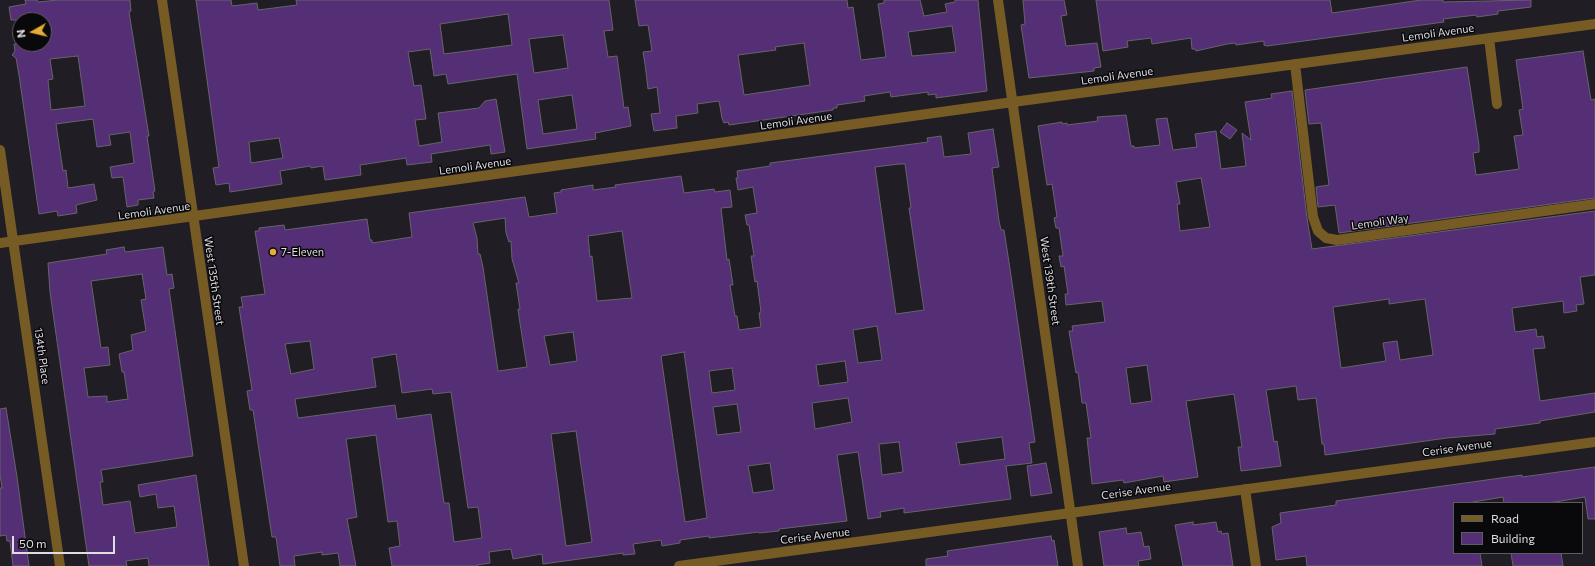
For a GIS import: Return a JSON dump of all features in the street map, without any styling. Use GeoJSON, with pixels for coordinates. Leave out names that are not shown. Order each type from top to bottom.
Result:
{"type":"FeatureCollection","features":[{"type":"Feature","properties":{"kind":"street","name":"West 135th Street"},"geometry":{"type":"LineString","coordinates":[[162,0],[244,566]]}},
{"type":"Feature","properties":{"kind":"street","name":"West 139th Street"},"geometry":{"type":"LineString","coordinates":[[998,0],[1078,566]]}},
{"type":"Feature","properties":{"kind":"street","name":"Lemoli Avenue"},"geometry":{"type":"LineString","coordinates":[[0,243],[193,218],[1013,102],[1595,24]]}},
{"type":"Feature","properties":{"kind":"street"},"geometry":{"type":"LineString","coordinates":[[1489,38],[1497,104]]}},
{"type":"Feature","properties":{"kind":"street","name":"Lemoli Way"},"geometry":{"type":"LineString","coordinates":[[1296,64],[1314,217],[1318,231],[1326,238],[1336,240],[1595,204]]}},
{"type":"Feature","properties":{"kind":"street","name":"134th Place"},"geometry":{"type":"LineString","coordinates":[[0,150],[60,566]]}},
{"type":"Feature","properties":{"kind":"street","name":"Cerise Avenue"},"geometry":{"type":"LineString","coordinates":[[679,566],[1595,442]]}},
{"type":"Feature","properties":{"kind":"street"},"geometry":{"type":"LineString","coordinates":[[1244,489],[1256,566]]}},
{"type":"Feature","properties":{"kind":"building"},"geometry":{"type":"Polygon","coordinates":[[[25,0],[37,0],[38,2],[58,0],[130,0],[131,11],[129,12],[149,136],[147,136],[155,191],[153,192],[154,198],[138,200],[138,205],[127,207],[123,177],[112,178],[110,167],[134,163],[130,132],[109,135],[111,145],[97,147],[93,119],[56,124],[63,171],[66,170],[68,188],[94,184],[97,200],[76,205],[77,213],[58,216],[57,211],[39,214],[19,75],[16,58],[12,55],[14,52],[52,52],[52,12],[12,12],[11,20],[9,7],[26,4],[25,0]],[[78,56],[50,59],[53,79],[48,80],[51,110],[85,106],[78,56]]]}},
{"type":"Feature","properties":{"kind":"building"},"geometry":{"type":"Polygon","coordinates":[[[196,0],[231,0],[232,6],[257,3],[258,10],[297,5],[296,0],[609,0],[613,30],[604,31],[608,57],[617,56],[624,108],[628,107],[631,126],[595,133],[596,139],[527,149],[517,74],[448,84],[446,74],[434,76],[430,49],[408,52],[414,86],[421,85],[426,119],[415,120],[419,146],[442,142],[438,113],[479,108],[485,101],[496,99],[505,152],[491,154],[490,145],[431,154],[432,162],[407,165],[406,158],[360,165],[361,175],[325,180],[323,166],[311,168],[310,166],[280,171],[282,184],[230,192],[229,183],[216,185],[213,168],[219,167],[196,0]],[[508,14],[440,24],[444,54],[512,45],[508,14]],[[563,35],[529,39],[534,73],[568,68],[563,35]],[[572,95],[538,100],[543,134],[577,129],[572,95]],[[279,138],[249,142],[251,163],[283,158],[279,138]]]}},
{"type":"Feature","properties":{"kind":"building"},"geometry":{"type":"Polygon","coordinates":[[[635,0],[847,0],[848,8],[853,7],[861,60],[886,57],[878,4],[884,3],[884,0],[920,0],[924,16],[947,12],[945,4],[955,2],[955,0],[978,0],[987,91],[936,98],[936,94],[928,95],[928,92],[891,97],[890,92],[864,96],[865,101],[837,105],[837,108],[833,108],[833,110],[729,125],[728,122],[724,123],[719,101],[697,104],[698,113],[676,116],[677,128],[654,131],[651,114],[660,113],[657,87],[648,89],[643,52],[652,51],[648,25],[639,26],[635,0]],[[952,26],[908,32],[912,56],[956,52],[952,26]],[[804,43],[775,47],[776,50],[738,55],[744,95],[810,85],[804,43]]]}},
{"type":"Feature","properties":{"kind":"building"},"geometry":{"type":"Polygon","coordinates":[[[1023,0],[1064,0],[1067,15],[1061,16],[1066,46],[1097,43],[1101,67],[1094,68],[1094,71],[1029,78],[1021,25],[1025,24],[1023,0]]]}},
{"type":"Feature","properties":{"kind":"building"},"geometry":{"type":"Polygon","coordinates":[[[1096,0],[1330,0],[1332,13],[1421,0],[1443,0],[1443,2],[1531,0],[1531,7],[1498,11],[1498,14],[1477,17],[1476,15],[1443,19],[1444,22],[1267,46],[1264,45],[1264,41],[1236,45],[1235,43],[1196,51],[1195,49],[1192,49],[1191,38],[1152,44],[1151,38],[1127,41],[1128,47],[1103,51],[1096,0]]]}},
{"type":"Feature","properties":{"kind":"building"},"geometry":{"type":"Polygon","coordinates":[[[1583,51],[1591,100],[1595,99],[1595,198],[1339,233],[1335,205],[1318,207],[1316,187],[1329,185],[1321,123],[1309,124],[1305,90],[1467,67],[1479,145],[1479,152],[1473,153],[1476,175],[1519,169],[1514,136],[1523,135],[1519,110],[1523,109],[1516,60],[1583,51]]]}},
{"type":"Feature","properties":{"kind":"building"},"geometry":{"type":"Polygon","coordinates":[[[1292,91],[1312,249],[1595,211],[1595,275],[1580,277],[1584,304],[1576,305],[1577,311],[1564,313],[1563,301],[1512,308],[1515,332],[1536,329],[1537,337],[1543,336],[1545,348],[1533,349],[1540,401],[1595,393],[1595,412],[1540,421],[1540,423],[1495,429],[1495,434],[1447,438],[1325,455],[1324,444],[1322,444],[1316,398],[1298,400],[1296,386],[1266,390],[1274,442],[1277,441],[1281,466],[1241,471],[1238,447],[1242,447],[1234,394],[1186,401],[1198,477],[1164,482],[1163,476],[1124,483],[1123,480],[1092,484],[1087,438],[1091,438],[1086,403],[1082,403],[1078,372],[1076,373],[1069,331],[1073,331],[1072,326],[1105,322],[1102,301],[1066,305],[1065,294],[1068,294],[1064,266],[1061,267],[1059,256],[1063,256],[1059,228],[1056,228],[1054,218],[1057,217],[1052,184],[1047,185],[1038,126],[1062,122],[1062,124],[1067,123],[1067,125],[1098,121],[1097,117],[1126,115],[1131,146],[1134,146],[1134,148],[1160,145],[1156,119],[1167,118],[1173,150],[1197,147],[1195,134],[1216,131],[1221,169],[1246,166],[1242,133],[1251,140],[1245,102],[1272,98],[1271,94],[1292,91]],[[1201,178],[1176,182],[1180,204],[1177,204],[1180,231],[1210,227],[1201,178]],[[1389,299],[1333,307],[1341,368],[1386,361],[1383,343],[1397,341],[1400,360],[1433,355],[1425,299],[1389,304],[1389,299]],[[1147,365],[1126,368],[1131,404],[1152,401],[1147,365]]]}},
{"type":"Feature","properties":{"kind":"building"},"geometry":{"type":"Polygon","coordinates":[[[1227,123],[1237,130],[1230,139],[1220,132],[1227,123]]]}},
{"type":"Feature","properties":{"kind":"building"},"geometry":{"type":"Polygon","coordinates":[[[993,129],[999,167],[992,168],[999,221],[1001,230],[1004,230],[1035,442],[1029,443],[1032,463],[1006,466],[1011,499],[904,513],[904,508],[880,512],[881,517],[868,519],[858,452],[837,455],[847,521],[779,529],[779,531],[709,538],[709,536],[680,540],[680,543],[662,546],[661,540],[633,544],[635,554],[623,555],[623,553],[543,564],[542,554],[513,559],[511,549],[489,552],[490,563],[477,565],[478,566],[392,566],[389,548],[400,546],[397,521],[388,522],[376,435],[346,439],[357,517],[347,519],[356,566],[340,566],[338,553],[322,555],[322,552],[294,556],[295,566],[280,566],[276,537],[272,537],[253,410],[250,410],[247,391],[252,390],[239,307],[243,307],[241,297],[265,294],[255,231],[259,231],[259,228],[284,225],[285,230],[367,219],[370,240],[372,240],[372,243],[412,237],[409,213],[525,197],[529,217],[557,213],[554,193],[561,192],[561,190],[593,185],[593,190],[616,187],[615,185],[681,176],[684,193],[714,189],[715,192],[730,190],[732,207],[721,208],[727,260],[729,259],[733,285],[730,285],[739,330],[761,327],[759,313],[761,312],[757,281],[755,282],[751,256],[754,256],[749,225],[747,225],[745,215],[757,213],[753,187],[738,190],[736,178],[738,178],[737,171],[770,166],[770,163],[928,142],[927,138],[941,136],[944,157],[971,154],[968,133],[993,129]],[[905,164],[875,167],[896,314],[924,310],[909,208],[911,208],[905,164]],[[505,218],[473,223],[477,238],[478,254],[480,254],[483,267],[498,371],[527,367],[518,309],[520,309],[516,283],[519,283],[512,259],[511,241],[509,242],[506,233],[505,218]],[[622,231],[588,236],[590,257],[592,256],[597,301],[632,298],[622,231]],[[877,326],[853,330],[858,363],[882,360],[877,326]],[[573,332],[544,336],[550,365],[577,361],[573,332]],[[310,341],[285,344],[291,374],[314,369],[310,341]],[[684,352],[661,356],[685,522],[707,518],[684,352]],[[396,354],[372,358],[376,387],[295,399],[298,418],[395,405],[397,419],[431,414],[444,503],[449,503],[454,542],[482,538],[478,507],[468,508],[451,392],[433,394],[432,389],[402,393],[396,354]],[[845,361],[816,365],[819,386],[848,382],[845,361]],[[732,368],[709,371],[712,393],[735,390],[732,368]],[[848,398],[812,403],[815,429],[852,422],[848,398]],[[737,404],[713,407],[717,435],[741,432],[737,404]],[[576,431],[551,434],[566,546],[592,542],[576,431]],[[1002,437],[956,443],[960,465],[1005,459],[1002,437]],[[899,442],[879,444],[882,475],[903,472],[899,442]],[[770,463],[748,466],[753,493],[774,490],[770,463]]]}},
{"type":"Feature","properties":{"kind":"building"},"geometry":{"type":"Polygon","coordinates":[[[124,247],[125,252],[163,247],[167,275],[172,274],[174,288],[169,289],[193,456],[101,470],[103,482],[100,482],[103,505],[130,501],[135,533],[177,527],[174,506],[158,508],[156,494],[140,497],[138,485],[196,475],[209,566],[149,566],[148,558],[126,561],[127,566],[89,566],[50,292],[48,263],[107,254],[106,250],[124,247]],[[142,274],[91,281],[101,348],[108,347],[110,365],[84,368],[88,397],[107,396],[107,402],[128,399],[124,372],[122,372],[119,354],[133,350],[131,335],[146,331],[141,300],[146,299],[142,274]]]}},
{"type":"Feature","properties":{"kind":"building"},"geometry":{"type":"Polygon","coordinates":[[[6,408],[29,566],[13,566],[10,541],[7,541],[6,535],[0,536],[0,488],[2,488],[0,474],[0,409],[6,408]]]}},
{"type":"Feature","properties":{"kind":"building"},"geometry":{"type":"Polygon","coordinates":[[[1046,463],[1052,493],[1031,496],[1027,466],[1046,463]]]}},
{"type":"Feature","properties":{"kind":"building"},"geometry":{"type":"Polygon","coordinates":[[[1595,467],[1595,519],[1588,519],[1585,497],[1555,502],[1504,502],[1503,497],[1473,502],[1453,502],[1453,554],[1480,554],[1482,566],[1307,566],[1306,556],[1276,560],[1272,527],[1281,523],[1280,513],[1336,505],[1336,501],[1522,475],[1522,477],[1595,467]]]}},
{"type":"Feature","properties":{"kind":"building"},"geometry":{"type":"Polygon","coordinates":[[[1193,522],[1193,525],[1216,522],[1218,532],[1221,531],[1222,534],[1228,533],[1233,566],[1183,566],[1175,525],[1193,522]]]}},
{"type":"Feature","properties":{"kind":"building"},"geometry":{"type":"Polygon","coordinates":[[[1126,528],[1127,534],[1141,532],[1144,547],[1149,546],[1151,559],[1138,561],[1139,566],[1104,566],[1099,532],[1126,528]]]}},
{"type":"Feature","properties":{"kind":"building"},"geometry":{"type":"Polygon","coordinates":[[[1051,536],[1052,541],[1054,540],[1058,566],[926,566],[926,559],[948,556],[947,551],[1051,536]]]}},
{"type":"Feature","properties":{"kind":"building"},"geometry":{"type":"Polygon","coordinates":[[[1511,554],[1561,554],[1563,566],[1513,566],[1511,554]]]}},
{"type":"Feature","properties":{"kind":"place","name":"7-Eleven"},"geometry":{"type":"Point","coordinates":[273,252]}}]}
